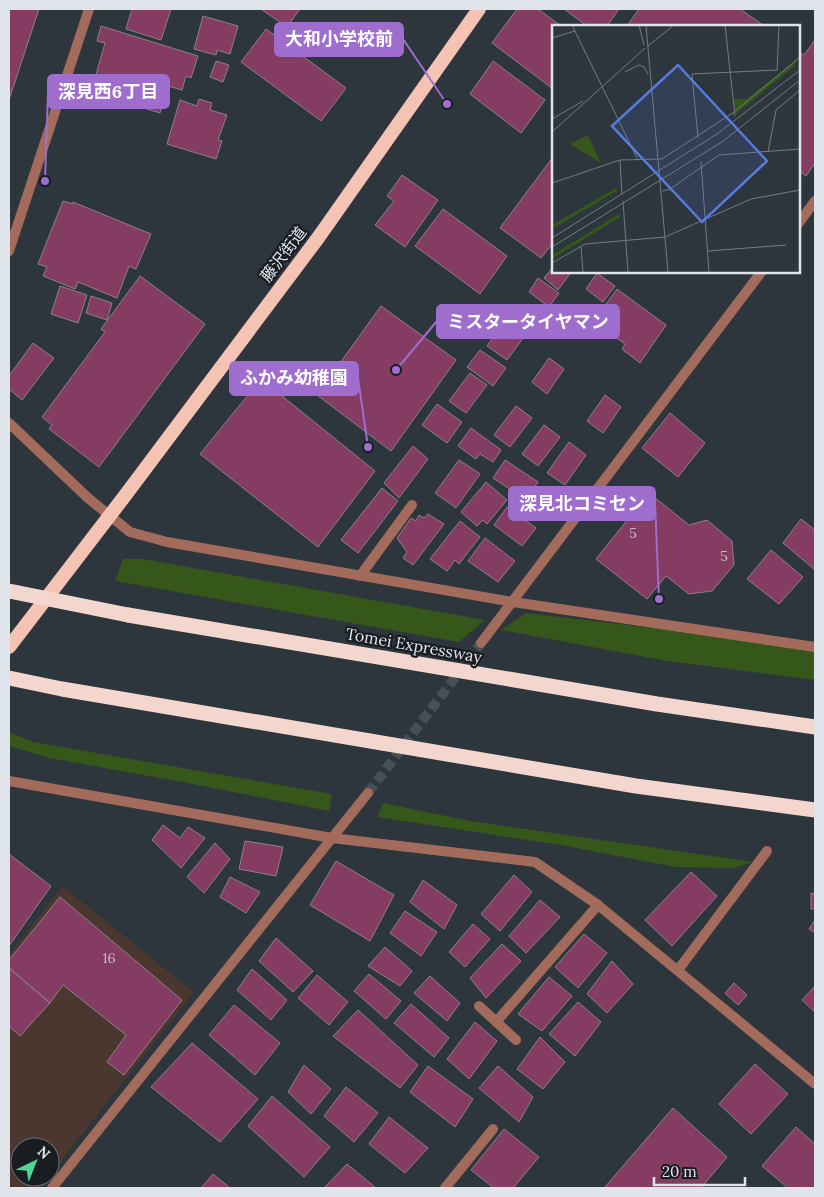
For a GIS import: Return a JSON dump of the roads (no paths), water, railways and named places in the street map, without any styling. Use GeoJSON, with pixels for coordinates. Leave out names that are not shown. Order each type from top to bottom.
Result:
{"type":"FeatureCollection","features":[{"type":"Feature","properties":{"kind":"highway","name":"藤沢街道"},"geometry":{"type":"LineString","coordinates":[[9,647],[110,516],[318,238],[479,9]]}},
{"type":"Feature","properties":{"kind":"highway","name":"Tomei Expressway"},"geometry":{"type":"LineString","coordinates":[[9,591],[128,615],[658,704],[815,727]]}},
{"type":"Feature","properties":{"kind":"highway"},"geometry":{"type":"LineString","coordinates":[[9,678],[62,689],[636,786],[815,810]]}},
{"type":"Feature","properties":{"kind":"street"},"geometry":{"type":"LineString","coordinates":[[9,251],[89,9]]}},
{"type":"Feature","properties":{"kind":"street"},"geometry":{"type":"LineString","coordinates":[[799,223],[815,201]]}},
{"type":"Feature","properties":{"kind":"street"},"geometry":{"type":"LineString","coordinates":[[481,643],[761,272]]}},
{"type":"Feature","properties":{"kind":"street"},"geometry":{"type":"LineString","coordinates":[[9,423],[130,532],[167,542],[513,602],[815,647]]}},
{"type":"Feature","properties":{"kind":"street"},"geometry":{"type":"LineString","coordinates":[[360,576],[412,505]]}},
{"type":"Feature","properties":{"kind":"street"},"geometry":{"type":"LineString","coordinates":[[9,781],[332,838],[535,862],[598,905],[815,1084]]}},
{"type":"Feature","properties":{"kind":"street"},"geometry":{"type":"LineString","coordinates":[[52,1188],[368,792]]}},
{"type":"Feature","properties":{"kind":"street"},"geometry":{"type":"LineString","coordinates":[[678,970],[767,851]]}},
{"type":"Feature","properties":{"kind":"street"},"geometry":{"type":"LineString","coordinates":[[496,1022],[598,905]]}},
{"type":"Feature","properties":{"kind":"street"},"geometry":{"type":"LineString","coordinates":[[479,1006],[516,1040]]}},
{"type":"Feature","properties":{"kind":"street"},"geometry":{"type":"LineString","coordinates":[[444,1188],[493,1129]]}},
{"type":"Feature","properties":{"kind":"tunnel"},"geometry":{"type":"LineString","coordinates":[[368,793],[481,643]]}},
{"type":"Feature","properties":{"kind":"place","name":"大和小学校前"},"geometry":{"type":"Point","coordinates":[447,104]}},
{"type":"Feature","properties":{"kind":"place","name":"深見西6丁目"},"geometry":{"type":"Point","coordinates":[45,181]}},
{"type":"Feature","properties":{"kind":"place","name":"ミスタータイヤマン"},"geometry":{"type":"Point","coordinates":[396,370]}},
{"type":"Feature","properties":{"kind":"place","name":"ふかみ幼稚園"},"geometry":{"type":"Point","coordinates":[368,447]}},
{"type":"Feature","properties":{"kind":"place","name":"深見北コミセン"},"geometry":{"type":"Point","coordinates":[659,599]}}]}
